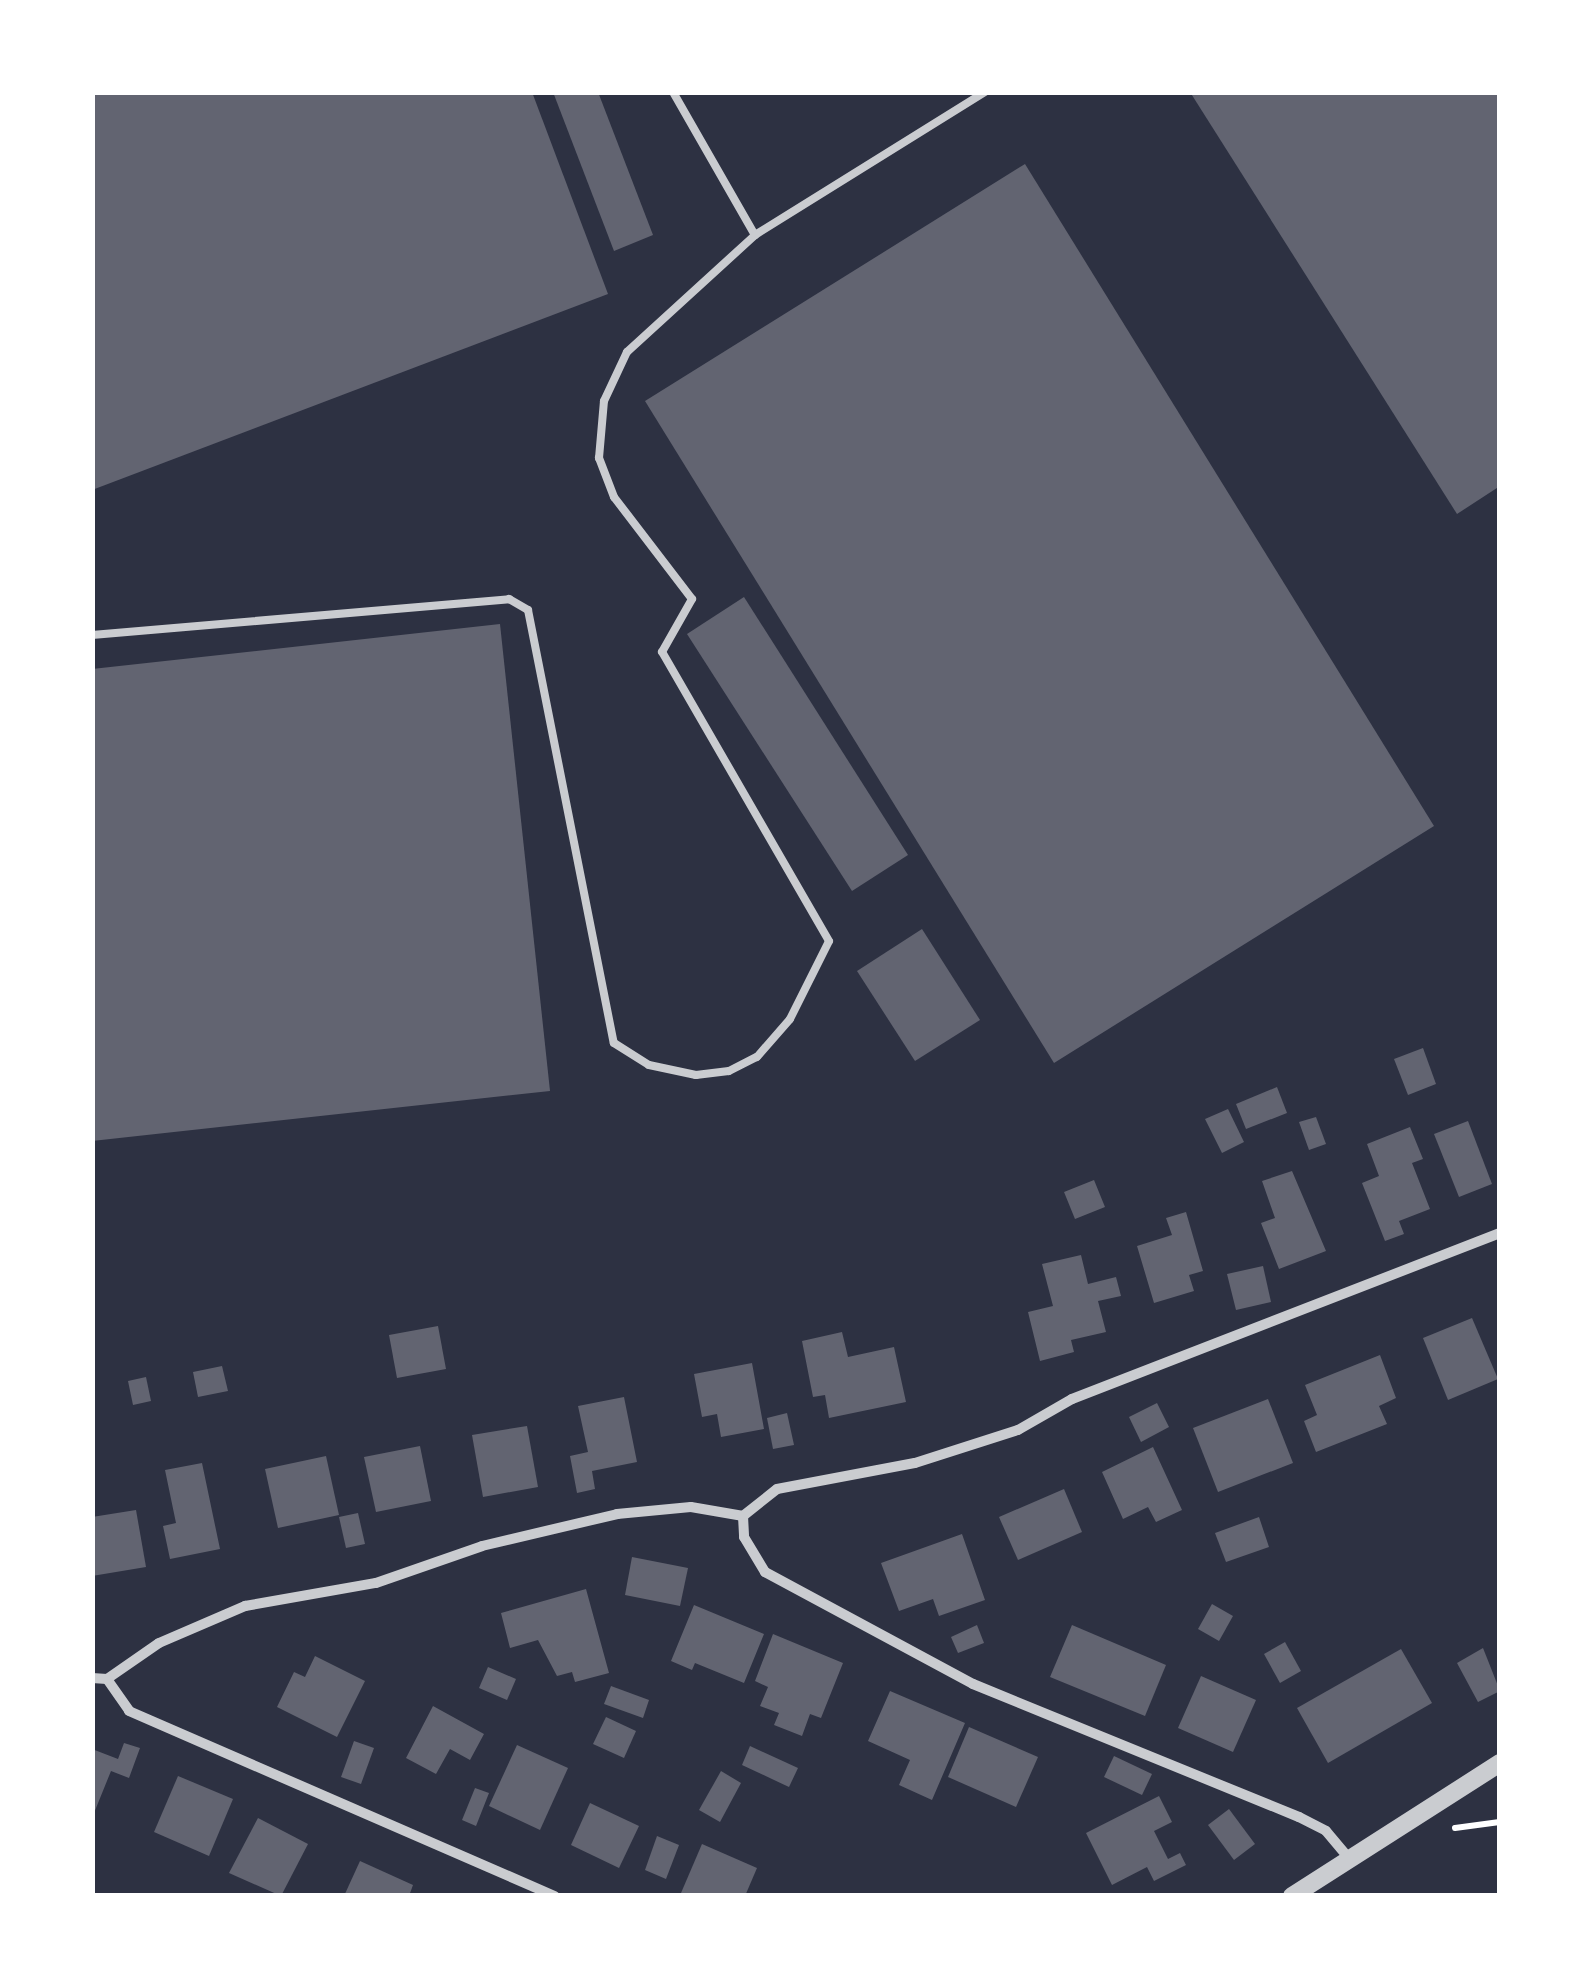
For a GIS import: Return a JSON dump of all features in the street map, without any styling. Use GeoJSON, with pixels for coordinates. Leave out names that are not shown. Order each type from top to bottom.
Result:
{"type":"FeatureCollection","features":[{"type":"Feature","properties":{"kind":"street"},"geometry":{"type":"LineString","coordinates":[[92,1678],[107,1679],[159,1642],[244,1606],[376,1583],[482,1546],[617,1514],[691,1507],[742,1516],[778,1490],[915,1463],[1018,1430],[1072,1399],[1500,1233]]}},
{"type":"Feature","properties":{"kind":"street"},"geometry":{"type":"LineString","coordinates":[[742,1516],[744,1536],[765,1572],[973,1684],[1326,1831],[1349,1858]]}},
{"type":"Feature","properties":{"kind":"street"},"geometry":{"type":"LineString","coordinates":[[107,1679],[130,1711],[554,1896]]}},
{"type":"Feature","properties":{"kind":"street"},"geometry":{"type":"LineString","coordinates":[[1292,1896],[1500,1763]]}},
{"type":"Feature","properties":{"kind":"lane"},"geometry":{"type":"LineString","coordinates":[[673,92],[755,235]]}},
{"type":"Feature","properties":{"kind":"lane"},"geometry":{"type":"LineString","coordinates":[[92,635],[509,599],[528,610],[614,1043],[649,1065],[696,1075],[728,1071],[756,1057],[790,1019],[829,941],[662,652],[692,600],[614,497],[600,458],[604,401],[627,352],[755,235],[984,92]]}},
{"type":"Feature","properties":{"kind":"building"},"geometry":{"type":"Polygon","coordinates":[[[92,92],[532,92],[608,294],[92,490],[92,92]]]}},
{"type":"Feature","properties":{"kind":"building"},"geometry":{"type":"Polygon","coordinates":[[[553,92],[598,92],[653,235],[614,251],[553,92]]]}},
{"type":"Feature","properties":{"kind":"building"},"geometry":{"type":"Polygon","coordinates":[[[1190,92],[1500,92],[1500,486],[1457,514],[1190,92]]]}},
{"type":"Feature","properties":{"kind":"building"},"geometry":{"type":"Polygon","coordinates":[[[1025,164],[1434,826],[1054,1063],[645,401],[1025,164]]]}},
{"type":"Feature","properties":{"kind":"building"},"geometry":{"type":"Polygon","coordinates":[[[744,597],[908,855],[852,891],[687,634],[744,597]]]}},
{"type":"Feature","properties":{"kind":"building"},"geometry":{"type":"Polygon","coordinates":[[[500,624],[550,1091],[92,1141],[92,669],[500,624]]]}},
{"type":"Feature","properties":{"kind":"building"},"geometry":{"type":"Polygon","coordinates":[[[922,929],[980,1020],[915,1061],[857,971],[922,929]]]}},
{"type":"Feature","properties":{"kind":"building"},"geometry":{"type":"Polygon","coordinates":[[[1423,1048],[1436,1084],[1408,1095],[1394,1059],[1423,1048]]]}},
{"type":"Feature","properties":{"kind":"building"},"geometry":{"type":"Polygon","coordinates":[[[1277,1087],[1287,1113],[1246,1129],[1236,1104],[1277,1087]]]}},
{"type":"Feature","properties":{"kind":"building"},"geometry":{"type":"Polygon","coordinates":[[[1228,1109],[1244,1142],[1222,1153],[1205,1119],[1228,1109]]]}},
{"type":"Feature","properties":{"kind":"building"},"geometry":{"type":"Polygon","coordinates":[[[1316,1117],[1326,1144],[1309,1150],[1299,1122],[1316,1117]]]}},
{"type":"Feature","properties":{"kind":"building"},"geometry":{"type":"Polygon","coordinates":[[[1468,1121],[1492,1184],[1459,1197],[1434,1134],[1468,1121]]]}},
{"type":"Feature","properties":{"kind":"building"},"geometry":{"type":"Polygon","coordinates":[[[1410,1127],[1423,1159],[1412,1163],[1430,1209],[1399,1221],[1404,1234],[1385,1241],[1362,1183],[1379,1176],[1367,1144],[1410,1127]]]}},
{"type":"Feature","properties":{"kind":"building"},"geometry":{"type":"Polygon","coordinates":[[[1292,1171],[1326,1251],[1279,1269],[1261,1223],[1275,1218],[1262,1181],[1292,1171]]]}},
{"type":"Feature","properties":{"kind":"building"},"geometry":{"type":"Polygon","coordinates":[[[1094,1180],[1105,1207],[1075,1219],[1064,1192],[1094,1180]]]}},
{"type":"Feature","properties":{"kind":"building"},"geometry":{"type":"Polygon","coordinates":[[[1186,1212],[1203,1271],[1189,1275],[1194,1291],[1154,1303],[1137,1246],[1172,1235],[1166,1218],[1186,1212]]]}},
{"type":"Feature","properties":{"kind":"building"},"geometry":{"type":"Polygon","coordinates":[[[1081,1255],[1088,1284],[1116,1277],[1121,1296],[1098,1301],[1106,1332],[1071,1340],[1074,1352],[1040,1361],[1028,1312],[1053,1306],[1042,1264],[1081,1255]]]}},
{"type":"Feature","properties":{"kind":"building"},"geometry":{"type":"Polygon","coordinates":[[[1263,1266],[1271,1302],[1236,1310],[1227,1274],[1263,1266]]]}},
{"type":"Feature","properties":{"kind":"building"},"geometry":{"type":"Polygon","coordinates":[[[1472,1318],[1498,1379],[1448,1400],[1423,1338],[1472,1318]]]}},
{"type":"Feature","properties":{"kind":"building"},"geometry":{"type":"Polygon","coordinates":[[[438,1326],[446,1369],[397,1378],[389,1335],[438,1326]]]}},
{"type":"Feature","properties":{"kind":"building"},"geometry":{"type":"Polygon","coordinates":[[[842,1332],[848,1357],[894,1347],[906,1402],[829,1418],[825,1395],[813,1397],[802,1341],[842,1332]]]}},
{"type":"Feature","properties":{"kind":"building"},"geometry":{"type":"Polygon","coordinates":[[[1380,1355],[1396,1398],[1379,1406],[1387,1424],[1316,1452],[1304,1421],[1317,1415],[1305,1385],[1380,1355]]]}},
{"type":"Feature","properties":{"kind":"building"},"geometry":{"type":"Polygon","coordinates":[[[752,1363],[764,1429],[721,1437],[717,1414],[702,1417],[694,1374],[752,1363]]]}},
{"type":"Feature","properties":{"kind":"building"},"geometry":{"type":"Polygon","coordinates":[[[222,1366],[228,1391],[198,1397],[193,1372],[222,1366]]]}},
{"type":"Feature","properties":{"kind":"building"},"geometry":{"type":"Polygon","coordinates":[[[146,1377],[151,1401],[133,1405],[128,1381],[146,1377]]]}},
{"type":"Feature","properties":{"kind":"building"},"geometry":{"type":"Polygon","coordinates":[[[624,1397],[637,1462],[592,1471],[595,1489],[577,1493],[570,1456],[588,1452],[578,1406],[624,1397]]]}},
{"type":"Feature","properties":{"kind":"building"},"geometry":{"type":"Polygon","coordinates":[[[1268,1399],[1293,1463],[1218,1492],[1193,1428],[1268,1399]]]}},
{"type":"Feature","properties":{"kind":"building"},"geometry":{"type":"Polygon","coordinates":[[[1157,1403],[1169,1427],[1141,1442],[1129,1417],[1157,1403]]]}},
{"type":"Feature","properties":{"kind":"building"},"geometry":{"type":"Polygon","coordinates":[[[787,1413],[794,1445],[773,1449],[767,1418],[787,1413]]]}},
{"type":"Feature","properties":{"kind":"building"},"geometry":{"type":"Polygon","coordinates":[[[527,1426],[538,1487],[483,1497],[472,1435],[527,1426]]]}},
{"type":"Feature","properties":{"kind":"building"},"geometry":{"type":"Polygon","coordinates":[[[420,1446],[431,1501],[376,1512],[364,1457],[420,1446]]]}},
{"type":"Feature","properties":{"kind":"building"},"geometry":{"type":"Polygon","coordinates":[[[1153,1447],[1182,1510],[1156,1522],[1148,1507],[1123,1519],[1102,1472],[1153,1447]]]}},
{"type":"Feature","properties":{"kind":"building"},"geometry":{"type":"Polygon","coordinates":[[[326,1456],[339,1515],[278,1528],[265,1469],[326,1456]]]}},
{"type":"Feature","properties":{"kind":"building"},"geometry":{"type":"Polygon","coordinates":[[[202,1463],[220,1549],[170,1559],[163,1526],[176,1523],[165,1470],[202,1463]]]}},
{"type":"Feature","properties":{"kind":"building"},"geometry":{"type":"Polygon","coordinates":[[[1064,1489],[1082,1532],[1018,1560],[999,1517],[1064,1489]]]}},
{"type":"Feature","properties":{"kind":"building"},"geometry":{"type":"Polygon","coordinates":[[[136,1510],[146,1567],[92,1576],[92,1517],[136,1510]]]}},
{"type":"Feature","properties":{"kind":"building"},"geometry":{"type":"Polygon","coordinates":[[[358,1513],[365,1544],[346,1548],[339,1517],[358,1513]]]}},
{"type":"Feature","properties":{"kind":"building"},"geometry":{"type":"Polygon","coordinates":[[[1259,1517],[1269,1547],[1226,1562],[1215,1533],[1259,1517]]]}},
{"type":"Feature","properties":{"kind":"building"},"geometry":{"type":"Polygon","coordinates":[[[962,1534],[985,1600],[939,1616],[933,1599],[899,1611],[881,1563],[962,1534]]]}},
{"type":"Feature","properties":{"kind":"building"},"geometry":{"type":"Polygon","coordinates":[[[632,1557],[688,1568],[680,1606],[625,1595],[632,1557]]]}},
{"type":"Feature","properties":{"kind":"building"},"geometry":{"type":"Polygon","coordinates":[[[586,1589],[609,1673],[575,1682],[572,1672],[557,1676],[538,1640],[510,1648],[501,1613],[586,1589]]]}},
{"type":"Feature","properties":{"kind":"building"},"geometry":{"type":"Polygon","coordinates":[[[1212,1604],[1233,1616],[1219,1641],[1198,1629],[1212,1604]]]}},
{"type":"Feature","properties":{"kind":"building"},"geometry":{"type":"Polygon","coordinates":[[[694,1605],[764,1634],[744,1683],[695,1663],[692,1670],[671,1661],[694,1605]]]}},
{"type":"Feature","properties":{"kind":"building"},"geometry":{"type":"Polygon","coordinates":[[[977,1625],[984,1643],[958,1653],[951,1637],[977,1625]]]}},
{"type":"Feature","properties":{"kind":"building"},"geometry":{"type":"Polygon","coordinates":[[[1072,1625],[1166,1665],[1145,1716],[1050,1677],[1072,1625]]]}},
{"type":"Feature","properties":{"kind":"building"},"geometry":{"type":"Polygon","coordinates":[[[773,1634],[843,1663],[821,1718],[810,1714],[802,1736],[774,1725],[779,1713],[760,1706],[768,1687],[755,1681],[773,1634]]]}},
{"type":"Feature","properties":{"kind":"building"},"geometry":{"type":"Polygon","coordinates":[[[1285,1642],[1301,1671],[1280,1683],[1264,1654],[1285,1642]]]}},
{"type":"Feature","properties":{"kind":"building"},"geometry":{"type":"Polygon","coordinates":[[[1483,1648],[1500,1691],[1478,1702],[1457,1663],[1483,1648]]]}},
{"type":"Feature","properties":{"kind":"building"},"geometry":{"type":"Polygon","coordinates":[[[1401,1649],[1432,1703],[1328,1763],[1297,1708],[1401,1649]]]}},
{"type":"Feature","properties":{"kind":"building"},"geometry":{"type":"Polygon","coordinates":[[[315,1656],[365,1681],[337,1737],[277,1707],[294,1672],[305,1677],[315,1656]]]}},
{"type":"Feature","properties":{"kind":"building"},"geometry":{"type":"Polygon","coordinates":[[[488,1667],[516,1679],[507,1700],[479,1688],[488,1667]]]}},
{"type":"Feature","properties":{"kind":"building"},"geometry":{"type":"Polygon","coordinates":[[[1201,1676],[1256,1700],[1233,1752],[1178,1728],[1201,1676]]]}},
{"type":"Feature","properties":{"kind":"building"},"geometry":{"type":"Polygon","coordinates":[[[611,1686],[649,1700],[643,1718],[604,1704],[611,1686]]]}},
{"type":"Feature","properties":{"kind":"building"},"geometry":{"type":"Polygon","coordinates":[[[890,1691],[965,1723],[932,1800],[899,1785],[910,1760],[868,1741],[890,1691]]]}},
{"type":"Feature","properties":{"kind":"building"},"geometry":{"type":"Polygon","coordinates":[[[433,1706],[484,1734],[470,1760],[450,1749],[436,1774],[406,1758],[433,1706]]]}},
{"type":"Feature","properties":{"kind":"building"},"geometry":{"type":"Polygon","coordinates":[[[606,1717],[636,1731],[624,1758],[593,1744],[606,1717]]]}},
{"type":"Feature","properties":{"kind":"building"},"geometry":{"type":"Polygon","coordinates":[[[969,1727],[1038,1757],[1016,1807],[948,1777],[969,1727]]]}},
{"type":"Feature","properties":{"kind":"building"},"geometry":{"type":"Polygon","coordinates":[[[354,1741],[374,1748],[361,1784],[341,1777],[354,1741]]]}},
{"type":"Feature","properties":{"kind":"building"},"geometry":{"type":"Polygon","coordinates":[[[124,1743],[140,1748],[129,1778],[111,1771],[92,1818],[92,1749],[118,1759],[124,1743]]]}},
{"type":"Feature","properties":{"kind":"building"},"geometry":{"type":"Polygon","coordinates":[[[517,1745],[568,1768],[540,1830],[489,1806],[517,1745]]]}},
{"type":"Feature","properties":{"kind":"building"},"geometry":{"type":"Polygon","coordinates":[[[750,1746],[798,1768],[789,1787],[742,1765],[750,1746]]]}},
{"type":"Feature","properties":{"kind":"building"},"geometry":{"type":"Polygon","coordinates":[[[1114,1756],[1152,1774],[1142,1795],[1104,1777],[1114,1756]]]}},
{"type":"Feature","properties":{"kind":"building"},"geometry":{"type":"Polygon","coordinates":[[[721,1771],[741,1783],[720,1822],[699,1810],[721,1771]]]}},
{"type":"Feature","properties":{"kind":"building"},"geometry":{"type":"Polygon","coordinates":[[[178,1776],[233,1799],[209,1856],[154,1832],[178,1776]]]}},
{"type":"Feature","properties":{"kind":"building"},"geometry":{"type":"Polygon","coordinates":[[[475,1788],[489,1793],[476,1826],[462,1820],[475,1788]]]}},
{"type":"Feature","properties":{"kind":"building"},"geometry":{"type":"Polygon","coordinates":[[[1159,1796],[1172,1822],[1154,1831],[1168,1859],[1180,1853],[1186,1865],[1154,1881],[1147,1867],[1112,1885],[1086,1833],[1159,1796]]]}},
{"type":"Feature","properties":{"kind":"building"},"geometry":{"type":"Polygon","coordinates":[[[590,1803],[639,1826],[619,1868],[571,1845],[590,1803]]]}},
{"type":"Feature","properties":{"kind":"building"},"geometry":{"type":"Polygon","coordinates":[[[1229,1809],[1255,1844],[1234,1860],[1208,1825],[1229,1809]]]}},
{"type":"Feature","properties":{"kind":"building"},"geometry":{"type":"Polygon","coordinates":[[[258,1818],[308,1844],[281,1896],[229,1873],[258,1818]]]}},
{"type":"Feature","properties":{"kind":"building"},"geometry":{"type":"Polygon","coordinates":[[[657,1836],[679,1845],[666,1879],[645,1870],[657,1836]]]}},
{"type":"Feature","properties":{"kind":"building"},"geometry":{"type":"Polygon","coordinates":[[[702,1844],[757,1868],[745,1896],[681,1893],[702,1844]]]}},
{"type":"Feature","properties":{"kind":"building"},"geometry":{"type":"Polygon","coordinates":[[[360,1861],[413,1885],[409,1896],[344,1896],[360,1861]]]}}]}
